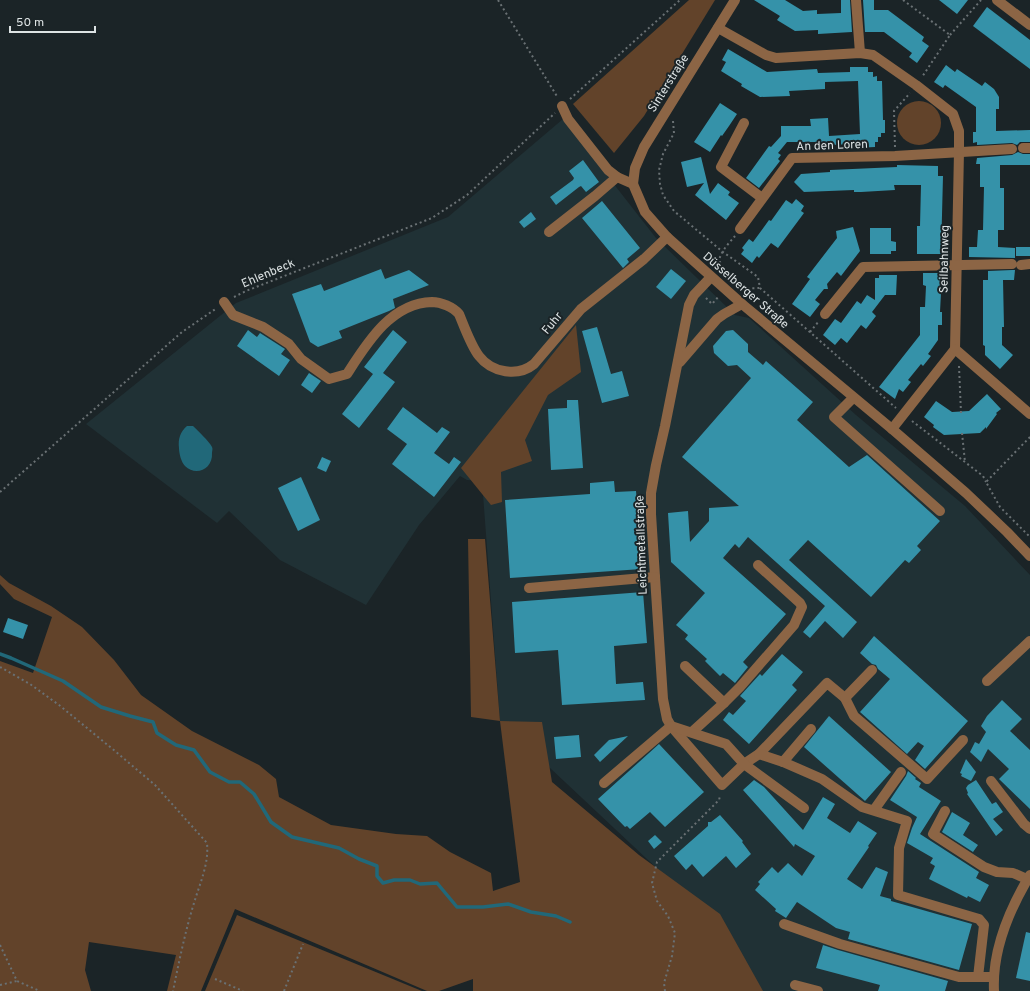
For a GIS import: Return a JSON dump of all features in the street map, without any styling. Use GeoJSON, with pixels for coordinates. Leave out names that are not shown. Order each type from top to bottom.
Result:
{"type":"FeatureCollection","features":[{"type":"Feature","properties":{"kind":"street","name":"Sinterstraße"},"geometry":{"type":"LineString","coordinates":[[633,184],[635,168],[644,147],[735,0]]}},
{"type":"Feature","properties":{"kind":"street"},"geometry":{"type":"LineString","coordinates":[[856,0],[860,53]]}},
{"type":"Feature","properties":{"kind":"street"},"geometry":{"type":"LineString","coordinates":[[997,0],[1030,25]]}},
{"type":"Feature","properties":{"kind":"street","name":"Seilbahnweg"},"geometry":{"type":"LineString","coordinates":[[718,28],[766,55],[776,58],[860,53],[873,55],[953,114],[959,130],[955,349]]}},
{"type":"Feature","properties":{"kind":"street"},"geometry":{"type":"LineString","coordinates":[[562,106],[568,119],[608,170],[617,177],[633,184]]}},
{"type":"Feature","properties":{"kind":"street"},"geometry":{"type":"LineString","coordinates":[[744,123],[721,167],[762,198]]}},
{"type":"Feature","properties":{"kind":"street","name":"An den Loren"},"geometry":{"type":"LineString","coordinates":[[740,229],[792,158],[895,156],[1012,148]]}},
{"type":"Feature","properties":{"kind":"street"},"geometry":{"type":"LineString","coordinates":[[549,232],[617,177]]}},
{"type":"Feature","properties":{"kind":"street","name":"Düsselberger Straße"},"geometry":{"type":"LineString","coordinates":[[633,184],[645,212],[667,237],[710,277],[853,398],[892,429],[966,494],[1007,532],[1030,556]]}},
{"type":"Feature","properties":{"kind":"street","name":"Fuhr"},"geometry":{"type":"LineString","coordinates":[[224,302],[233,315],[263,328],[289,344],[301,359],[329,379],[347,374],[364,347],[382,325],[402,310],[422,302],[438,302],[456,310],[476,351],[484,362],[502,371],[516,372],[525,370],[538,361],[581,309],[644,259],[667,237]]}},
{"type":"Feature","properties":{"kind":"street"},"geometry":{"type":"LineString","coordinates":[[825,314],[863,267],[1021,264]]}},
{"type":"Feature","properties":{"kind":"street","name":"Leichtmetallstraße"},"geometry":{"type":"LineString","coordinates":[[710,277],[694,295],[689,305],[656,465],[651,493],[651,514],[663,699],[667,719],[671,726],[722,785]]}},
{"type":"Feature","properties":{"kind":"street"},"geometry":{"type":"LineString","coordinates":[[678,363],[717,320],[724,314],[742,304]]}},
{"type":"Feature","properties":{"kind":"street"},"geometry":{"type":"LineString","coordinates":[[892,429],[955,349],[1030,414]]}},
{"type":"Feature","properties":{"kind":"street"},"geometry":{"type":"LineString","coordinates":[[853,398],[834,417],[940,511]]}},
{"type":"Feature","properties":{"kind":"street"},"geometry":{"type":"LineString","coordinates":[[692,732],[740,687],[794,625],[802,607],[800,603],[758,564]]}},
{"type":"Feature","properties":{"kind":"street"},"geometry":{"type":"LineString","coordinates":[[529,588],[655,577]]}},
{"type":"Feature","properties":{"kind":"street"},"geometry":{"type":"LineString","coordinates":[[987,681],[1030,641]]}},
{"type":"Feature","properties":{"kind":"street"},"geometry":{"type":"LineString","coordinates":[[685,666],[724,703]]}},
{"type":"Feature","properties":{"kind":"street"},"geometry":{"type":"LineString","coordinates":[[845,698],[872,670]]}},
{"type":"Feature","properties":{"kind":"street"},"geometry":{"type":"LineString","coordinates":[[722,785],[744,764],[759,754],[827,683],[845,698],[854,716],[927,779],[963,740]]}},
{"type":"Feature","properties":{"kind":"street"},"geometry":{"type":"LineString","coordinates":[[604,783],[671,726],[726,744],[744,764],[804,808]]}},
{"type":"Feature","properties":{"kind":"street"},"geometry":{"type":"LineString","coordinates":[[784,762],[811,729]]}},
{"type":"Feature","properties":{"kind":"street"},"geometry":{"type":"LineString","coordinates":[[759,754],[784,762],[822,779],[862,807],[907,820],[899,848],[898,895],[979,919],[984,925],[978,977]]}},
{"type":"Feature","properties":{"kind":"street"},"geometry":{"type":"LineString","coordinates":[[874,810],[901,772]]}},
{"type":"Feature","properties":{"kind":"street"},"geometry":{"type":"LineString","coordinates":[[991,781],[1024,824],[1030,829]]}},
{"type":"Feature","properties":{"kind":"street"},"geometry":{"type":"LineString","coordinates":[[945,811],[933,834],[984,867],[997,872],[1014,873],[1029,877],[1010,915],[996,955],[993,977],[994,991]]}},
{"type":"Feature","properties":{"kind":"street"},"geometry":{"type":"LineString","coordinates":[[784,924],[840,944],[959,977],[993,977]]}},
{"type":"Feature","properties":{"kind":"street"},"geometry":{"type":"LineString","coordinates":[[795,985],[818,991]]}},
{"type":"Feature","properties":{"kind":"path"},"geometry":{"type":"LineString","coordinates":[[498,0],[562,106]]}},
{"type":"Feature","properties":{"kind":"path","name":"Ehlenbeck"},"geometry":{"type":"LineString","coordinates":[[0,492],[182,332],[224,302],[253,288],[432,218],[467,195],[562,106],[680,0]]}},
{"type":"Feature","properties":{"kind":"path"},"geometry":{"type":"LineString","coordinates":[[903,0],[950,35]]}},
{"type":"Feature","properties":{"kind":"path"},"geometry":{"type":"LineString","coordinates":[[895,156],[894,111],[916,86],[950,35],[981,0]]}},
{"type":"Feature","properties":{"kind":"path"},"geometry":{"type":"LineString","coordinates":[[672,115],[674,133],[663,154],[659,170],[660,184],[663,195],[674,212],[723,252],[758,277],[760,288],[904,415],[983,476],[1000,507],[1030,537]]}},
{"type":"Feature","properties":{"kind":"path"},"geometry":{"type":"LineString","coordinates":[[740,229],[720,257],[720,264],[732,279],[744,288],[760,288]]}},
{"type":"Feature","properties":{"kind":"path"},"geometry":{"type":"LineString","coordinates":[[810,332],[825,314]]}},
{"type":"Feature","properties":{"kind":"path"},"geometry":{"type":"LineString","coordinates":[[955,349],[959,364],[961,413]]}},
{"type":"Feature","properties":{"kind":"path"},"geometry":{"type":"LineString","coordinates":[[962,433],[966,463]]}},
{"type":"Feature","properties":{"kind":"path"},"geometry":{"type":"LineString","coordinates":[[986,482],[1030,437]]}},
{"type":"Feature","properties":{"kind":"path"},"geometry":{"type":"LineString","coordinates":[[0,667],[30,684],[59,705],[115,751],[155,785],[208,843],[208,852],[202,881],[192,910],[173,991]]}},
{"type":"Feature","properties":{"kind":"path"},"geometry":{"type":"LineString","coordinates":[[665,991],[664,983],[672,956],[675,933],[668,916],[657,901],[652,883],[657,862],[719,800],[722,785]]}},
{"type":"Feature","properties":{"kind":"path"},"geometry":{"type":"LineString","coordinates":[[284,991],[303,944]]}},
{"type":"Feature","properties":{"kind":"path"},"geometry":{"type":"LineString","coordinates":[[0,945],[17,981]]}},
{"type":"Feature","properties":{"kind":"path"},"geometry":{"type":"LineString","coordinates":[[215,979],[243,991]]}},
{"type":"Feature","properties":{"kind":"path"},"geometry":{"type":"LineString","coordinates":[[0,984],[17,981],[40,991]]}},
{"type":"Feature","properties":{"kind":"shaded area"},"geometry":{"type":"Polygon","coordinates":[[[689,0],[715,0],[644,116],[614,153],[573,104],[689,0]]]}},
{"type":"Feature","properties":{"kind":"shaded area"},"geometry":{"type":"Polygon","coordinates":[[[915,101],[923,101],[935,107],[941,119],[941,127],[935,139],[923,145],[915,145],[903,139],[897,127],[897,119],[903,107],[915,101]]]}},
{"type":"Feature","properties":{"kind":"shaded area"},"geometry":{"type":"Polygon","coordinates":[[[563,119],[656,238],[735,315],[749,318],[856,415],[965,506],[1030,575],[1030,991],[753,991],[713,921],[500,721],[482,481],[467,480],[460,476],[419,525],[366,605],[280,560],[229,511],[217,523],[86,424],[236,303],[448,217],[563,119]]]}},
{"type":"Feature","properties":{"kind":"shaded area"},"geometry":{"type":"Polygon","coordinates":[[[576,325],[581,372],[548,395],[525,440],[532,461],[501,472],[502,502],[491,505],[461,468],[576,325]]]}},
{"type":"Feature","properties":{"kind":"shaded area"},"geometry":{"type":"Polygon","coordinates":[[[468,539],[485,539],[500,721],[471,717],[468,539]]]}},
{"type":"Feature","properties":{"kind":"shaded area"},"geometry":{"type":"Polygon","coordinates":[[[0,575],[9,583],[51,606],[82,627],[114,660],[141,695],[192,731],[259,765],[276,779],[279,797],[331,825],[396,834],[427,836],[450,852],[491,873],[493,891],[520,882],[500,721],[542,722],[552,782],[639,855],[720,914],[763,991],[473,991],[473,979],[439,991],[427,991],[235,909],[201,991],[167,991],[176,955],[89,942],[85,970],[91,991],[0,991],[0,661],[33,673],[52,617],[14,599],[0,584],[0,575]]]}},
{"type":"Feature","properties":{"kind":"shaded area"},"geometry":{"type":"Polygon","coordinates":[[[237,915],[422,991],[205,991],[237,915]]]}},
{"type":"Feature","properties":{"kind":"water"},"geometry":{"type":"Polygon","coordinates":[[[187,426],[193,426],[211,445],[212,459],[203,470],[194,471],[189,469],[181,460],[179,439],[181,433],[187,426]]]}},
{"type":"Feature","properties":{"kind":"building"},"geometry":{"type":"Polygon","coordinates":[[[754,0],[785,0],[803,11],[817,10],[817,14],[841,13],[841,0],[850,0],[852,32],[818,34],[818,30],[795,31],[777,20],[780,16],[754,0]]]}},
{"type":"Feature","properties":{"kind":"building"},"geometry":{"type":"Polygon","coordinates":[[[863,0],[874,0],[874,10],[888,10],[924,37],[922,41],[929,46],[917,63],[909,57],[912,53],[884,32],[865,32],[863,0]]]}},
{"type":"Feature","properties":{"kind":"building"},"geometry":{"type":"Polygon","coordinates":[[[939,0],[968,0],[957,14],[939,0]]]}},
{"type":"Feature","properties":{"kind":"building"},"geometry":{"type":"Polygon","coordinates":[[[987,7],[1030,40],[1030,69],[973,26],[987,7]]]}},
{"type":"Feature","properties":{"kind":"building"},"geometry":{"type":"Polygon","coordinates":[[[728,49],[767,72],[817,69],[818,73],[850,72],[850,67],[868,67],[868,72],[873,72],[873,77],[877,76],[877,81],[882,81],[883,120],[885,120],[885,133],[881,133],[881,137],[878,137],[878,142],[875,142],[875,147],[854,148],[854,144],[829,145],[829,142],[787,142],[778,153],[781,155],[778,159],[780,161],[759,188],[746,178],[769,146],[771,147],[781,136],[781,126],[811,126],[810,119],[828,118],[829,136],[860,134],[858,81],[825,82],[825,89],[789,91],[790,96],[760,97],[741,86],[742,84],[721,71],[726,62],[722,60],[728,49]]]}},
{"type":"Feature","properties":{"kind":"building"},"geometry":{"type":"Polygon","coordinates":[[[946,65],[955,72],[957,69],[982,86],[985,82],[994,89],[999,97],[999,109],[996,109],[996,131],[1030,130],[1030,142],[1020,142],[1017,145],[1012,143],[977,145],[977,142],[973,143],[973,132],[976,132],[976,107],[945,85],[943,88],[934,82],[946,65]]]}},
{"type":"Feature","properties":{"kind":"building"},"geometry":{"type":"Polygon","coordinates":[[[720,103],[737,114],[710,152],[694,142],[720,103]]]}},
{"type":"Feature","properties":{"kind":"building"},"geometry":{"type":"Polygon","coordinates":[[[1018,152],[1030,154],[1030,165],[1000,165],[1000,188],[1004,188],[1004,230],[998,230],[998,247],[1015,248],[1015,258],[969,257],[969,247],[977,247],[978,230],[983,230],[984,187],[980,187],[980,164],[976,164],[977,158],[1012,155],[1018,152]]]}},
{"type":"Feature","properties":{"kind":"building"},"geometry":{"type":"Polygon","coordinates":[[[701,157],[710,194],[718,183],[730,192],[728,195],[739,203],[726,220],[695,195],[704,183],[687,187],[681,162],[701,157]]]}},
{"type":"Feature","properties":{"kind":"building"},"geometry":{"type":"Polygon","coordinates":[[[583,160],[599,182],[586,192],[581,186],[579,187],[556,205],[550,197],[573,180],[574,178],[569,171],[583,160]]]}},
{"type":"Feature","properties":{"kind":"building"},"geometry":{"type":"Polygon","coordinates":[[[897,165],[938,166],[938,176],[943,176],[941,254],[917,254],[917,226],[920,226],[921,185],[894,185],[895,190],[861,192],[854,192],[854,190],[804,192],[794,182],[801,174],[830,172],[830,170],[897,167],[897,165]]]}},
{"type":"Feature","properties":{"kind":"building"},"geometry":{"type":"Polygon","coordinates":[[[796,199],[804,206],[801,211],[804,213],[778,248],[771,243],[759,258],[757,256],[752,263],[741,254],[744,250],[742,248],[749,239],[753,242],[786,200],[792,204],[796,199]]]}},
{"type":"Feature","properties":{"kind":"building"},"geometry":{"type":"Polygon","coordinates":[[[602,201],[640,248],[627,259],[629,262],[623,268],[582,218],[602,201]]]}},
{"type":"Feature","properties":{"kind":"building"},"geometry":{"type":"Polygon","coordinates":[[[531,212],[536,219],[524,228],[519,222],[531,212]]]}},
{"type":"Feature","properties":{"kind":"building"},"geometry":{"type":"Polygon","coordinates":[[[853,227],[860,251],[841,276],[837,272],[827,284],[828,289],[824,289],[815,300],[820,304],[810,317],[792,304],[810,279],[807,277],[837,238],[836,231],[853,227]]]}},
{"type":"Feature","properties":{"kind":"building"},"geometry":{"type":"Polygon","coordinates":[[[870,228],[891,228],[891,241],[896,242],[896,251],[891,251],[891,254],[870,254],[870,228]]]}},
{"type":"Feature","properties":{"kind":"building"},"geometry":{"type":"Polygon","coordinates":[[[1016,247],[1030,247],[1030,256],[1016,256],[1016,247]]]}},
{"type":"Feature","properties":{"kind":"building"},"geometry":{"type":"Polygon","coordinates":[[[381,269],[385,279],[409,270],[429,285],[393,299],[395,308],[339,331],[342,338],[318,347],[310,342],[292,294],[321,284],[324,291],[381,269]]]}},
{"type":"Feature","properties":{"kind":"building"},"geometry":{"type":"Polygon","coordinates":[[[671,269],[686,281],[671,299],[656,287],[671,269]]]}},
{"type":"Feature","properties":{"kind":"building"},"geometry":{"type":"Polygon","coordinates":[[[1015,270],[1014,280],[1003,280],[1004,327],[1002,327],[1002,345],[1013,355],[1000,369],[985,355],[985,346],[983,345],[983,280],[988,280],[988,271],[1015,270]]]}},
{"type":"Feature","properties":{"kind":"building"},"geometry":{"type":"Polygon","coordinates":[[[923,273],[942,273],[940,312],[942,312],[942,325],[938,325],[938,340],[928,354],[931,356],[923,366],[921,364],[908,380],[911,382],[903,392],[899,389],[895,399],[879,387],[920,335],[920,307],[925,307],[926,286],[923,285],[923,273]]]}},
{"type":"Feature","properties":{"kind":"building"},"geometry":{"type":"Polygon","coordinates":[[[879,275],[897,275],[896,295],[885,295],[872,312],[876,316],[866,329],[861,325],[847,343],[841,338],[835,345],[823,335],[835,319],[841,323],[857,301],[861,304],[867,295],[875,300],[875,278],[879,278],[879,275]]]}},
{"type":"Feature","properties":{"kind":"building"},"geometry":{"type":"Polygon","coordinates":[[[597,327],[611,374],[622,371],[629,396],[602,403],[582,331],[597,327]]]}},
{"type":"Feature","properties":{"kind":"building"},"geometry":{"type":"Polygon","coordinates":[[[248,330],[257,337],[260,333],[285,349],[281,354],[290,360],[279,376],[237,346],[248,330]]]}},
{"type":"Feature","properties":{"kind":"building"},"geometry":{"type":"Polygon","coordinates":[[[393,330],[407,342],[383,373],[395,382],[359,428],[342,414],[373,374],[364,367],[393,330]]]}},
{"type":"Feature","properties":{"kind":"building"},"geometry":{"type":"Polygon","coordinates":[[[733,330],[748,344],[748,352],[763,365],[766,361],[813,402],[797,420],[849,467],[867,455],[940,521],[917,546],[921,550],[909,563],[905,560],[871,597],[808,540],[789,560],[857,622],[843,638],[825,621],[810,638],[803,632],[825,606],[748,537],[739,548],[735,544],[723,558],[786,614],[743,662],[748,667],[735,683],[723,673],[720,676],[705,661],[707,659],[685,639],[688,635],[676,625],[705,593],[671,562],[668,513],[688,511],[690,542],[709,521],[709,508],[739,506],[682,457],[751,378],[737,365],[728,366],[714,353],[713,346],[726,331],[733,330]]]}},
{"type":"Feature","properties":{"kind":"building"},"geometry":{"type":"Polygon","coordinates":[[[309,373],[321,381],[312,393],[301,385],[309,373]]]}},
{"type":"Feature","properties":{"kind":"building"},"geometry":{"type":"Polygon","coordinates":[[[987,394],[1001,409],[996,413],[997,414],[986,429],[986,427],[980,433],[944,435],[933,427],[934,425],[924,417],[936,401],[952,412],[969,411],[987,394]]]}},
{"type":"Feature","properties":{"kind":"building"},"geometry":{"type":"Polygon","coordinates":[[[567,400],[578,400],[583,468],[551,470],[548,409],[567,408],[567,400]]]}},
{"type":"Feature","properties":{"kind":"building"},"geometry":{"type":"Polygon","coordinates":[[[403,407],[437,433],[442,427],[450,432],[434,453],[449,464],[454,457],[461,462],[434,497],[392,464],[407,444],[387,429],[403,407]]]}},
{"type":"Feature","properties":{"kind":"building"},"geometry":{"type":"Polygon","coordinates":[[[322,457],[331,461],[326,472],[317,468],[322,457]]]}},
{"type":"Feature","properties":{"kind":"building"},"geometry":{"type":"Polygon","coordinates":[[[301,477],[320,520],[298,531],[278,488],[301,477]]]}},
{"type":"Feature","properties":{"kind":"building"},"geometry":{"type":"Polygon","coordinates":[[[614,481],[615,492],[636,491],[642,569],[510,578],[505,500],[590,494],[590,483],[614,481]]]}},
{"type":"Feature","properties":{"kind":"building"},"geometry":{"type":"Polygon","coordinates":[[[643,592],[647,643],[614,646],[616,684],[643,682],[645,700],[562,705],[558,650],[515,653],[512,602],[643,592]]]}},
{"type":"Feature","properties":{"kind":"building"},"geometry":{"type":"Polygon","coordinates":[[[8,618],[28,625],[23,639],[3,632],[8,618]]]}},
{"type":"Feature","properties":{"kind":"building"},"geometry":{"type":"Polygon","coordinates":[[[874,636],[968,721],[925,769],[915,760],[924,746],[918,742],[907,754],[860,712],[890,679],[878,669],[876,665],[872,664],[860,653],[874,636]]]}},
{"type":"Feature","properties":{"kind":"building"},"geometry":{"type":"Polygon","coordinates":[[[782,654],[803,672],[792,685],[797,690],[749,744],[723,720],[729,712],[733,715],[746,701],[740,696],[760,674],[762,676],[782,654]]]}},
{"type":"Feature","properties":{"kind":"building"},"geometry":{"type":"Polygon","coordinates":[[[1002,700],[1022,719],[1010,731],[1030,750],[1030,809],[999,779],[1009,769],[988,749],[981,762],[970,752],[975,742],[979,744],[986,732],[981,726],[987,716],[1002,700]]]}},
{"type":"Feature","properties":{"kind":"building"},"geometry":{"type":"Polygon","coordinates":[[[829,716],[891,772],[865,801],[804,747],[829,716]]]}},
{"type":"Feature","properties":{"kind":"building"},"geometry":{"type":"Polygon","coordinates":[[[579,735],[581,757],[556,759],[554,737],[579,735]]]}},
{"type":"Feature","properties":{"kind":"building"},"geometry":{"type":"Polygon","coordinates":[[[628,736],[600,762],[594,755],[609,740],[628,736]]]}},
{"type":"Feature","properties":{"kind":"building"},"geometry":{"type":"Polygon","coordinates":[[[659,744],[704,792],[665,827],[650,812],[630,829],[627,826],[625,827],[598,799],[659,744]]]}},
{"type":"Feature","properties":{"kind":"building"},"geometry":{"type":"Polygon","coordinates":[[[966,759],[976,772],[971,781],[961,776],[962,774],[960,773],[966,759]]]}},
{"type":"Feature","properties":{"kind":"building"},"geometry":{"type":"Polygon","coordinates":[[[908,771],[921,783],[919,787],[941,801],[920,834],[979,872],[976,878],[989,885],[980,902],[968,896],[967,898],[929,879],[935,866],[930,863],[933,858],[907,843],[917,817],[890,800],[908,771]]]}},
{"type":"Feature","properties":{"kind":"building"},"geometry":{"type":"Polygon","coordinates":[[[754,780],[764,787],[803,830],[823,797],[835,804],[827,818],[850,833],[858,821],[877,833],[847,879],[862,889],[876,867],[888,872],[880,896],[891,899],[891,901],[972,924],[959,970],[848,939],[850,932],[836,928],[797,902],[786,918],[775,911],[776,909],[755,890],[760,884],[758,882],[772,867],[778,873],[788,863],[802,876],[815,856],[795,844],[794,847],[743,790],[754,780]]]}},
{"type":"Feature","properties":{"kind":"building"},"geometry":{"type":"Polygon","coordinates":[[[976,780],[992,804],[996,802],[1003,812],[993,819],[1003,830],[996,836],[967,794],[966,788],[976,780]]]}},
{"type":"Feature","properties":{"kind":"building"},"geometry":{"type":"Polygon","coordinates":[[[952,812],[970,823],[963,835],[978,845],[973,852],[942,832],[952,812]]]}},
{"type":"Feature","properties":{"kind":"building"},"geometry":{"type":"Polygon","coordinates":[[[720,815],[743,841],[742,842],[751,854],[736,868],[726,856],[703,877],[692,864],[686,870],[674,856],[708,826],[708,822],[711,822],[720,815]]]}},
{"type":"Feature","properties":{"kind":"building"},"geometry":{"type":"Polygon","coordinates":[[[655,835],[662,842],[654,849],[648,841],[655,835]]]}},
{"type":"Feature","properties":{"kind":"building"},"geometry":{"type":"Polygon","coordinates":[[[1026,932],[1030,933],[1030,981],[1016,978],[1026,932]]]}},
{"type":"Feature","properties":{"kind":"building"},"geometry":{"type":"Polygon","coordinates":[[[823,945],[948,981],[945,991],[878,991],[880,985],[816,968],[823,945]]]}},
{"type":"Feature","properties":{"kind":"waterway"},"geometry":{"type":"LineString","coordinates":[[0,654],[63,681],[101,707],[153,722],[157,733],[176,745],[194,750],[210,772],[229,782],[240,782],[254,794],[271,822],[292,837],[339,848],[359,859],[377,866],[377,876],[383,883],[394,880],[410,880],[420,884],[437,883],[457,907],[483,907],[508,904],[531,912],[556,916],[570,922]]}}]}
